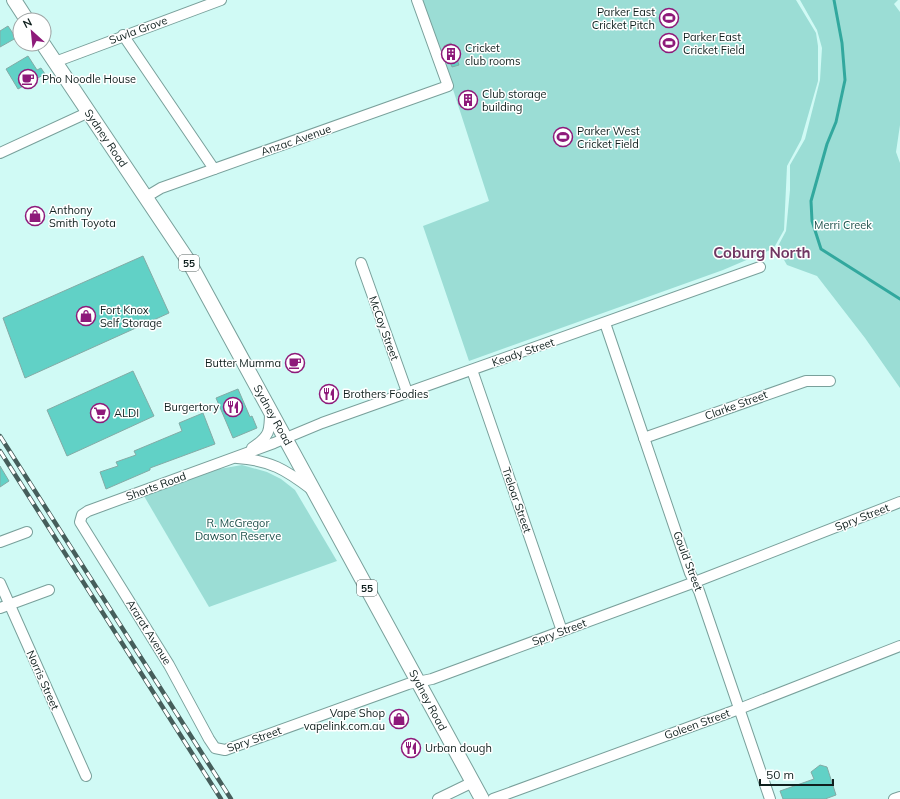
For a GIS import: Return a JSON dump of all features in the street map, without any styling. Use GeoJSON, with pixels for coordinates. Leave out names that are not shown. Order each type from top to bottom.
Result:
{"type":"FeatureCollection","features":[{"type":"Feature","properties":{"kind":"highway"},"geometry":{"type":"LineString","coordinates":[[14,0],[22,12]]}},
{"type":"Feature","properties":{"kind":"highway","name":"Sydney Road"},"geometry":{"type":"LineString","coordinates":[[48,52],[189,262],[482,799]]}},
{"type":"Feature","properties":{"kind":"street","name":"Suvla Grove"},"geometry":{"type":"LineString","coordinates":[[55,62],[123,35],[221,0]]}},
{"type":"Feature","properties":{"kind":"street","name":"Anzac Avenue"},"geometry":{"type":"LineString","coordinates":[[146,197],[157,190],[214,169],[448,86],[418,0]]}},
{"type":"Feature","properties":{"kind":"street"},"geometry":{"type":"LineString","coordinates":[[123,35],[214,169]]}},
{"type":"Feature","properties":{"kind":"street"},"geometry":{"type":"LineString","coordinates":[[0,152],[89,112]]}},
{"type":"Feature","properties":{"kind":"street","name":"McCoy Street"},"geometry":{"type":"LineString","coordinates":[[360,263],[407,392]]}},
{"type":"Feature","properties":{"kind":"street","name":"Keady Street"},"geometry":{"type":"LineString","coordinates":[[286,438],[322,422],[760,267]]}},
{"type":"Feature","properties":{"kind":"street","name":"Gould Street"},"geometry":{"type":"LineString","coordinates":[[605,323],[690,573],[695,582],[770,799]]}},
{"type":"Feature","properties":{"kind":"street","name":"Treloar Street"},"geometry":{"type":"LineString","coordinates":[[472,370],[562,631]]}},
{"type":"Feature","properties":{"kind":"street","name":"Clarke Street"},"geometry":{"type":"LineString","coordinates":[[644,438],[806,381],[830,381]]}},
{"type":"Feature","properties":{"kind":"street","name":"Shorts Road"},"geometry":{"type":"LineString","coordinates":[[238,456],[260,443],[267,435],[270,428],[270,408]]}},
{"type":"Feature","properties":{"kind":"street","name":"Shorts Road"},"geometry":{"type":"LineString","coordinates":[[81,517],[88,510],[286,438]]}},
{"type":"Feature","properties":{"kind":"street","name":"Shorts Road"},"geometry":{"type":"LineString","coordinates":[[238,456],[254,459],[282,468],[316,493]]}},
{"type":"Feature","properties":{"kind":"street","name":"Spry Street"},"geometry":{"type":"LineString","coordinates":[[215,748],[225,750],[408,684],[432,679],[695,582],[900,502]]}},
{"type":"Feature","properties":{"kind":"street","name":"Ararat Avenue"},"geometry":{"type":"LineString","coordinates":[[81,517],[81,525],[170,665],[215,748]]}},
{"type":"Feature","properties":{"kind":"street"},"geometry":{"type":"LineString","coordinates":[[0,542],[27,532]]}},
{"type":"Feature","properties":{"kind":"street","name":"Norris Street"},"geometry":{"type":"LineString","coordinates":[[0,583],[5,606],[86,776]]}},
{"type":"Feature","properties":{"kind":"street"},"geometry":{"type":"LineString","coordinates":[[5,606],[49,590]]}},
{"type":"Feature","properties":{"kind":"street","name":"Goleen Street"},"geometry":{"type":"LineString","coordinates":[[493,799],[739,709],[900,646]]}},
{"type":"Feature","properties":{"kind":"street"},"geometry":{"type":"LineString","coordinates":[[438,799],[473,782]]}},
{"type":"Feature","properties":{"kind":"street"},"geometry":{"type":"LineString","coordinates":[[894,799],[900,797]]}},
{"type":"Feature","properties":{"kind":"green space"},"geometry":{"type":"Polygon","coordinates":[[[419,0],[796,0],[816,33],[818,46],[818,81],[801,140],[787,166],[784,230],[775,246],[770,250],[723,270],[469,361],[423,226],[489,201],[449,77],[419,0]]]}},
{"type":"Feature","properties":{"kind":"green space","name":"Merri Creek"},"geometry":{"type":"Polygon","coordinates":[[[800,0],[898,0],[894,4],[900,12],[900,125],[896,152],[900,163],[900,388],[865,338],[817,276],[787,265],[777,248],[786,231],[790,190],[790,165],[805,139],[820,80],[822,48],[817,30],[800,0]]]}},
{"type":"Feature","properties":{"kind":"green space","name":"R. McGregor Dawson Reserve"},"geometry":{"type":"Polygon","coordinates":[[[242,465],[267,472],[281,479],[295,490],[337,561],[209,607],[144,496],[219,469],[242,465]]]}},
{"type":"Feature","properties":{"kind":"building"},"geometry":{"type":"Polygon","coordinates":[[[8,26],[12,32],[12,40],[0,47],[0,31],[8,26]]]}},
{"type":"Feature","properties":{"kind":"building","name":"Cricket club rooms"},"geometry":{"type":"Polygon","coordinates":[[[451,43],[459,65],[452,67],[444,46],[451,43]]]}},
{"type":"Feature","properties":{"kind":"building"},"geometry":{"type":"Polygon","coordinates":[[[28,56],[37,70],[41,68],[45,74],[18,89],[6,69],[28,56]]]}},
{"type":"Feature","properties":{"kind":"building","name":"Club storage building"},"geometry":{"type":"Polygon","coordinates":[[[472,95],[475,102],[465,107],[462,98],[472,95]]]}},
{"type":"Feature","properties":{"kind":"building","name":"Fort Knox Self Storage"},"geometry":{"type":"Polygon","coordinates":[[[143,256],[169,313],[25,378],[3,318],[143,256]]]}},
{"type":"Feature","properties":{"kind":"building","name":"ALDI"},"geometry":{"type":"Polygon","coordinates":[[[133,371],[154,416],[67,456],[47,410],[133,371]]]}},
{"type":"Feature","properties":{"kind":"building","name":"Burgertory"},"geometry":{"type":"Polygon","coordinates":[[[238,389],[250,417],[252,416],[257,428],[233,438],[216,398],[238,389]]]}},
{"type":"Feature","properties":{"kind":"building"},"geometry":{"type":"Polygon","coordinates":[[[203,413],[215,444],[150,468],[150,470],[106,489],[100,472],[118,466],[116,462],[136,455],[134,451],[182,431],[179,423],[203,413]]]}},
{"type":"Feature","properties":{"kind":"building"},"geometry":{"type":"Polygon","coordinates":[[[0,466],[9,481],[0,487],[0,466]]]}},
{"type":"Feature","properties":{"kind":"building"},"geometry":{"type":"Polygon","coordinates":[[[820,765],[827,767],[836,795],[825,799],[783,799],[780,791],[814,779],[811,772],[820,765]]]}},
{"type":"Feature","properties":{"kind":"waterway","name":"Merri Creek"},"geometry":{"type":"LineString","coordinates":[[834,0],[842,43],[845,80],[836,122],[827,144],[811,201],[812,221],[821,249],[900,299]]}},
{"type":"Feature","properties":{"kind":"railway"},"geometry":{"type":"LineString","coordinates":[[0,436],[231,799]]}},
{"type":"Feature","properties":{"kind":"railway"},"geometry":{"type":"LineString","coordinates":[[0,451],[221,799]]}},
{"type":"Feature","properties":{"kind":"place","name":"Parker East Cricket Pitch"},"geometry":{"type":"Point","coordinates":[669,18]}},
{"type":"Feature","properties":{"kind":"place","name":"Parker East Cricket Field"},"geometry":{"type":"Point","coordinates":[669,43]}},
{"type":"Feature","properties":{"kind":"place","name":"Cricket club rooms"},"geometry":{"type":"Point","coordinates":[451,54]}},
{"type":"Feature","properties":{"kind":"place","name":"Pho Noodle House"},"geometry":{"type":"Point","coordinates":[28,79]}},
{"type":"Feature","properties":{"kind":"place","name":"Club storage building"},"geometry":{"type":"Point","coordinates":[468,100]}},
{"type":"Feature","properties":{"kind":"place","name":"Parker West Cricket Field"},"geometry":{"type":"Point","coordinates":[563,137]}},
{"type":"Feature","properties":{"kind":"place","name":"Anthony Smith Toyota"},"geometry":{"type":"Point","coordinates":[35,216]}},
{"type":"Feature","properties":{"kind":"place","name":"Fort Knox Self Storage"},"geometry":{"type":"Point","coordinates":[86,316]}},
{"type":"Feature","properties":{"kind":"place","name":"Butter Mumma"},"geometry":{"type":"Point","coordinates":[295,363]}},
{"type":"Feature","properties":{"kind":"place","name":"Brothers Foodies"},"geometry":{"type":"Point","coordinates":[329,394]}},
{"type":"Feature","properties":{"kind":"place","name":"Burgertory"},"geometry":{"type":"Point","coordinates":[233,407]}},
{"type":"Feature","properties":{"kind":"place","name":"ALDI"},"geometry":{"type":"Point","coordinates":[100,413]}},
{"type":"Feature","properties":{"kind":"place","name":"Vape Shop vapelink.com.au"},"geometry":{"type":"Point","coordinates":[399,719]}},
{"type":"Feature","properties":{"kind":"place","name":"Urban dough"},"geometry":{"type":"Point","coordinates":[411,748]}},
{"type":"Feature","properties":{"kind":"district","name":"Coburg North"},"geometry":{"type":"Point","coordinates":[762,253]}}]}
